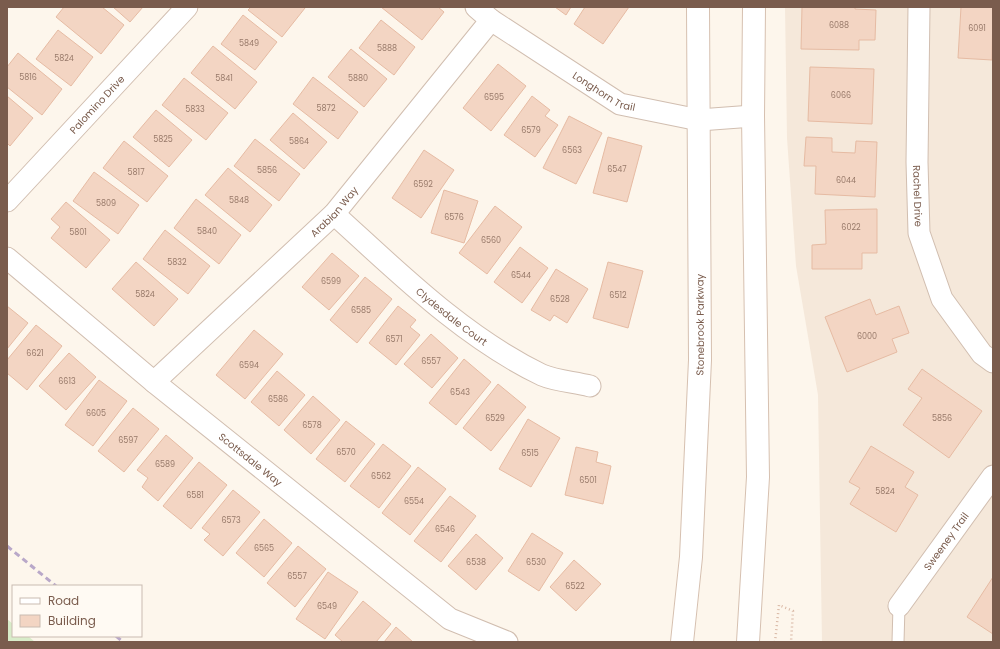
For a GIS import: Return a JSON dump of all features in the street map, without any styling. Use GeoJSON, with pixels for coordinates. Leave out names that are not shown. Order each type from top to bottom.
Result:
{"type":"FeatureCollection","features":[{"type":"Feature","properties":{"kind":"main road","name":"Stonebrook Parkway"},"geometry":{"type":"LineString","coordinates":[[682,642],[691,557],[700,360],[698,7]]}},
{"type":"Feature","properties":{"kind":"main road"},"geometry":{"type":"LineString","coordinates":[[748,642],[758,477],[753,116],[754,7]]}},
{"type":"Feature","properties":{"kind":"street","name":"Palomino Drive"},"geometry":{"type":"LineString","coordinates":[[7,201],[187,7]]}},
{"type":"Feature","properties":{"kind":"street","name":"Longhorn Trail"},"geometry":{"type":"LineString","coordinates":[[476,7],[491,20],[620,104],[699,120],[753,116]]}},
{"type":"Feature","properties":{"kind":"street","name":"Rachel Drive"},"geometry":{"type":"LineString","coordinates":[[919,7],[917,162],[919,233],[942,298],[982,354],[993,362]]}},
{"type":"Feature","properties":{"kind":"street","name":"Arabian Way"},"geometry":{"type":"LineString","coordinates":[[154,382],[334,214],[491,20]]}},
{"type":"Feature","properties":{"kind":"street","name":"Clydesdale Court"},"geometry":{"type":"LineString","coordinates":[[334,214],[416,288],[490,345],[544,375],[590,386]]}},
{"type":"Feature","properties":{"kind":"street","name":"Scottsdale Way"},"geometry":{"type":"LineString","coordinates":[[7,258],[154,382],[450,619],[507,642]]}},
{"type":"Feature","properties":{"kind":"street","name":"Sweeney Trail"},"geometry":{"type":"LineString","coordinates":[[899,606],[993,476]]}},
{"type":"Feature","properties":{"kind":"lane"},"geometry":{"type":"LineString","coordinates":[[898,642],[899,606]]}},
{"type":"Feature","properties":{"kind":"path"},"geometry":{"type":"LineString","coordinates":[[775,642],[779,605],[793,611],[791,642]]}},
{"type":"Feature","properties":{"kind":"shaded area"},"geometry":{"type":"Polygon","coordinates":[[[785,7],[993,7],[993,642],[822,642],[818,395],[796,266],[787,138],[785,7]]]}},
{"type":"Feature","properties":{"kind":"green space"},"geometry":{"type":"Polygon","coordinates":[[[7,619],[12,623],[12,637],[29,637],[35,642],[7,642],[7,619]]]}},
{"type":"Feature","properties":{"kind":"building"},"geometry":{"type":"Polygon","coordinates":[[[64,7],[102,7],[124,25],[101,54],[56,17],[64,7]]]}},
{"type":"Feature","properties":{"kind":"building"},"geometry":{"type":"Polygon","coordinates":[[[113,7],[143,7],[130,22],[113,7]]]}},
{"type":"Feature","properties":{"kind":"building"},"geometry":{"type":"Polygon","coordinates":[[[251,7],[305,8],[282,37],[248,10],[251,7]]]}},
{"type":"Feature","properties":{"kind":"building"},"geometry":{"type":"Polygon","coordinates":[[[381,7],[438,7],[444,12],[422,40],[381,7]]]}},
{"type":"Feature","properties":{"kind":"building"},"geometry":{"type":"Polygon","coordinates":[[[555,7],[571,7],[566,15],[555,7]]]}},
{"type":"Feature","properties":{"kind":"building"},"geometry":{"type":"Polygon","coordinates":[[[585,7],[629,7],[603,44],[574,24],[585,7]]]}},
{"type":"Feature","properties":{"kind":"building"},"geometry":{"type":"Polygon","coordinates":[[[802,7],[855,7],[855,9],[876,10],[875,40],[859,40],[859,50],[801,49],[802,7]]]}},
{"type":"Feature","properties":{"kind":"building"},"geometry":{"type":"Polygon","coordinates":[[[961,7],[993,7],[992,60],[958,58],[961,7]]]}},
{"type":"Feature","properties":{"kind":"building"},"geometry":{"type":"Polygon","coordinates":[[[243,15],[277,42],[255,70],[221,44],[243,15]]]}},
{"type":"Feature","properties":{"kind":"building"},"geometry":{"type":"Polygon","coordinates":[[[381,20],[415,47],[394,75],[359,48],[381,20]]]}},
{"type":"Feature","properties":{"kind":"building"},"geometry":{"type":"Polygon","coordinates":[[[58,30],[93,57],[71,86],[36,59],[58,30]]]}},
{"type":"Feature","properties":{"kind":"building"},"geometry":{"type":"Polygon","coordinates":[[[213,46],[257,82],[235,109],[191,73],[213,46]]]}},
{"type":"Feature","properties":{"kind":"building"},"geometry":{"type":"Polygon","coordinates":[[[351,49],[387,79],[364,107],[328,77],[351,49]]]}},
{"type":"Feature","properties":{"kind":"building"},"geometry":{"type":"Polygon","coordinates":[[[18,53],[62,89],[42,115],[7,87],[7,67],[18,53]]]}},
{"type":"Feature","properties":{"kind":"building"},"geometry":{"type":"Polygon","coordinates":[[[498,64],[526,86],[491,131],[463,108],[498,64]]]}},
{"type":"Feature","properties":{"kind":"building"},"geometry":{"type":"Polygon","coordinates":[[[810,67],[874,69],[872,124],[808,121],[810,67]]]}},
{"type":"Feature","properties":{"kind":"building"},"geometry":{"type":"Polygon","coordinates":[[[313,77],[358,112],[338,139],[293,104],[313,77]]]}},
{"type":"Feature","properties":{"kind":"building"},"geometry":{"type":"Polygon","coordinates":[[[184,78],[228,113],[206,140],[162,105],[184,78]]]}},
{"type":"Feature","properties":{"kind":"building"},"geometry":{"type":"Polygon","coordinates":[[[7,96],[33,118],[10,146],[7,143],[7,96]]]}},
{"type":"Feature","properties":{"kind":"building"},"geometry":{"type":"Polygon","coordinates":[[[532,96],[550,110],[545,116],[558,125],[535,157],[504,135],[532,96]]]}},
{"type":"Feature","properties":{"kind":"building"},"geometry":{"type":"Polygon","coordinates":[[[156,110],[192,140],[169,167],[133,137],[156,110]]]}},
{"type":"Feature","properties":{"kind":"building"},"geometry":{"type":"Polygon","coordinates":[[[293,113],[327,142],[304,169],[270,140],[293,113]]]}},
{"type":"Feature","properties":{"kind":"building"},"geometry":{"type":"Polygon","coordinates":[[[569,116],[602,133],[576,184],[543,168],[569,116]]]}},
{"type":"Feature","properties":{"kind":"building"},"geometry":{"type":"Polygon","coordinates":[[[608,137],[642,146],[627,202],[593,193],[608,137]]]}},
{"type":"Feature","properties":{"kind":"building"},"geometry":{"type":"Polygon","coordinates":[[[806,137],[832,138],[832,152],[855,153],[856,141],[877,142],[875,197],[815,194],[816,166],[804,166],[806,137]]]}},
{"type":"Feature","properties":{"kind":"building"},"geometry":{"type":"Polygon","coordinates":[[[255,139],[300,174],[279,201],[234,166],[255,139]]]}},
{"type":"Feature","properties":{"kind":"building"},"geometry":{"type":"Polygon","coordinates":[[[124,141],[168,176],[147,202],[103,168],[124,141]]]}},
{"type":"Feature","properties":{"kind":"building"},"geometry":{"type":"Polygon","coordinates":[[[424,150],[454,170],[421,218],[392,198],[424,150]]]}},
{"type":"Feature","properties":{"kind":"building"},"geometry":{"type":"Polygon","coordinates":[[[228,168],[272,205],[250,232],[205,195],[228,168]]]}},
{"type":"Feature","properties":{"kind":"building"},"geometry":{"type":"Polygon","coordinates":[[[94,172],[139,205],[118,234],[73,201],[94,172]]]}},
{"type":"Feature","properties":{"kind":"building"},"geometry":{"type":"Polygon","coordinates":[[[444,190],[478,201],[464,243],[431,233],[444,190]]]}},
{"type":"Feature","properties":{"kind":"building"},"geometry":{"type":"Polygon","coordinates":[[[196,199],[241,235],[219,264],[174,228],[196,199]]]}},
{"type":"Feature","properties":{"kind":"building"},"geometry":{"type":"Polygon","coordinates":[[[66,202],[110,240],[86,268],[51,238],[60,227],[51,219],[66,202]]]}},
{"type":"Feature","properties":{"kind":"building"},"geometry":{"type":"Polygon","coordinates":[[[495,206],[522,227],[487,274],[459,253],[495,206]]]}},
{"type":"Feature","properties":{"kind":"building"},"geometry":{"type":"Polygon","coordinates":[[[877,209],[877,253],[862,253],[862,269],[812,269],[812,245],[826,244],[825,210],[877,209]]]}},
{"type":"Feature","properties":{"kind":"building"},"geometry":{"type":"Polygon","coordinates":[[[165,230],[210,266],[188,294],[143,259],[165,230]]]}},
{"type":"Feature","properties":{"kind":"building"},"geometry":{"type":"Polygon","coordinates":[[[520,247],[548,268],[522,303],[494,282],[520,247]]]}},
{"type":"Feature","properties":{"kind":"building"},"geometry":{"type":"Polygon","coordinates":[[[332,253],[359,276],[329,310],[302,287],[332,253]]]}},
{"type":"Feature","properties":{"kind":"building"},"geometry":{"type":"Polygon","coordinates":[[[136,262],[178,299],[154,326],[112,289],[136,262]]]}},
{"type":"Feature","properties":{"kind":"building"},"geometry":{"type":"Polygon","coordinates":[[[608,262],[643,271],[628,328],[593,318],[608,262]]]}},
{"type":"Feature","properties":{"kind":"building"},"geometry":{"type":"Polygon","coordinates":[[[556,269],[588,289],[567,323],[554,315],[550,321],[531,310],[556,269]]]}},
{"type":"Feature","properties":{"kind":"building"},"geometry":{"type":"Polygon","coordinates":[[[365,277],[392,299],[357,343],[330,320],[365,277]]]}},
{"type":"Feature","properties":{"kind":"building"},"geometry":{"type":"Polygon","coordinates":[[[870,299],[876,315],[899,306],[909,333],[892,339],[897,352],[847,372],[825,317],[870,299]]]}},
{"type":"Feature","properties":{"kind":"building"},"geometry":{"type":"Polygon","coordinates":[[[7,306],[28,323],[7,349],[7,306]]]}},
{"type":"Feature","properties":{"kind":"building"},"geometry":{"type":"Polygon","coordinates":[[[398,306],[416,320],[410,327],[420,335],[396,365],[369,343],[398,306]]]}},
{"type":"Feature","properties":{"kind":"building"},"geometry":{"type":"Polygon","coordinates":[[[36,325],[62,346],[27,390],[7,373],[7,360],[36,325]]]}},
{"type":"Feature","properties":{"kind":"building"},"geometry":{"type":"Polygon","coordinates":[[[254,330],[283,354],[245,399],[216,375],[254,330]]]}},
{"type":"Feature","properties":{"kind":"building"},"geometry":{"type":"Polygon","coordinates":[[[431,334],[458,358],[432,388],[404,364],[431,334]]]}},
{"type":"Feature","properties":{"kind":"building"},"geometry":{"type":"Polygon","coordinates":[[[69,353],[96,377],[66,410],[39,386],[69,353]]]}},
{"type":"Feature","properties":{"kind":"building"},"geometry":{"type":"Polygon","coordinates":[[[464,359],[491,382],[456,425],[429,403],[464,359]]]}},
{"type":"Feature","properties":{"kind":"building"},"geometry":{"type":"Polygon","coordinates":[[[922,369],[982,411],[949,458],[903,425],[922,398],[908,389],[922,369]]]}},
{"type":"Feature","properties":{"kind":"building"},"geometry":{"type":"Polygon","coordinates":[[[277,371],[305,395],[279,426],[251,402],[277,371]]]}},
{"type":"Feature","properties":{"kind":"building"},"geometry":{"type":"Polygon","coordinates":[[[99,380],[127,401],[93,446],[65,425],[99,380]]]}},
{"type":"Feature","properties":{"kind":"building"},"geometry":{"type":"Polygon","coordinates":[[[498,384],[526,407],[491,451],[463,428],[498,384]]]}},
{"type":"Feature","properties":{"kind":"building"},"geometry":{"type":"Polygon","coordinates":[[[313,396],[340,420],[311,454],[284,430],[313,396]]]}},
{"type":"Feature","properties":{"kind":"building"},"geometry":{"type":"Polygon","coordinates":[[[133,408],[159,429],[124,472],[98,451],[133,408]]]}},
{"type":"Feature","properties":{"kind":"building"},"geometry":{"type":"Polygon","coordinates":[[[528,419],[560,438],[531,487],[499,469],[528,419]]]}},
{"type":"Feature","properties":{"kind":"building"},"geometry":{"type":"Polygon","coordinates":[[[346,421],[375,444],[345,482],[316,459],[346,421]]]}},
{"type":"Feature","properties":{"kind":"building"},"geometry":{"type":"Polygon","coordinates":[[[166,435],[193,458],[158,501],[142,487],[148,478],[137,470],[166,435]]]}},
{"type":"Feature","properties":{"kind":"building"},"geometry":{"type":"Polygon","coordinates":[[[383,444],[411,466],[379,508],[350,486],[383,444]]]}},
{"type":"Feature","properties":{"kind":"building"},"geometry":{"type":"Polygon","coordinates":[[[871,446],[914,472],[905,487],[918,495],[896,532],[850,504],[860,488],[849,482],[871,446]]]}},
{"type":"Feature","properties":{"kind":"building"},"geometry":{"type":"Polygon","coordinates":[[[576,447],[598,452],[596,462],[611,466],[603,504],[565,495],[576,447]]]}},
{"type":"Feature","properties":{"kind":"building"},"geometry":{"type":"Polygon","coordinates":[[[199,462],[227,485],[191,529],[163,506],[199,462]]]}},
{"type":"Feature","properties":{"kind":"building"},"geometry":{"type":"Polygon","coordinates":[[[418,467],[446,489],[410,535],[382,513],[418,467]]]}},
{"type":"Feature","properties":{"kind":"building"},"geometry":{"type":"Polygon","coordinates":[[[233,490],[260,512],[223,556],[204,540],[210,534],[202,528],[233,490]]]}},
{"type":"Feature","properties":{"kind":"building"},"geometry":{"type":"Polygon","coordinates":[[[450,496],[476,516],[441,562],[414,541],[450,496]]]}},
{"type":"Feature","properties":{"kind":"building"},"geometry":{"type":"Polygon","coordinates":[[[264,519],[292,543],[264,577],[236,553],[264,519]]]}},
{"type":"Feature","properties":{"kind":"building"},"geometry":{"type":"Polygon","coordinates":[[[532,533],[563,553],[539,591],[508,571],[532,533]]]}},
{"type":"Feature","properties":{"kind":"building"},"geometry":{"type":"Polygon","coordinates":[[[476,534],[503,558],[476,590],[448,566],[476,534]]]}},
{"type":"Feature","properties":{"kind":"building"},"geometry":{"type":"Polygon","coordinates":[[[298,546],[326,569],[295,607],[267,583],[298,546]]]}},
{"type":"Feature","properties":{"kind":"building"},"geometry":{"type":"Polygon","coordinates":[[[574,560],[601,584],[576,611],[550,587],[574,560]]]}},
{"type":"Feature","properties":{"kind":"building"},"geometry":{"type":"Polygon","coordinates":[[[328,572],[358,592],[325,639],[296,619],[328,572]]]}},
{"type":"Feature","properties":{"kind":"building"},"geometry":{"type":"Polygon","coordinates":[[[993,577],[993,634],[967,617],[993,577]]]}},
{"type":"Feature","properties":{"kind":"building"},"geometry":{"type":"Polygon","coordinates":[[[363,601],[391,624],[376,642],[343,642],[335,635],[363,601]]]}},
{"type":"Feature","properties":{"kind":"building"},"geometry":{"type":"Polygon","coordinates":[[[396,627],[413,642],[384,642],[396,627]]]}},
{"type":"Feature","properties":{"kind":"railway"},"geometry":{"type":"LineString","coordinates":[[7,546],[55,585]]}},
{"type":"Feature","properties":{"kind":"railway"},"geometry":{"type":"LineString","coordinates":[[117,637],[123,642]]}}]}
